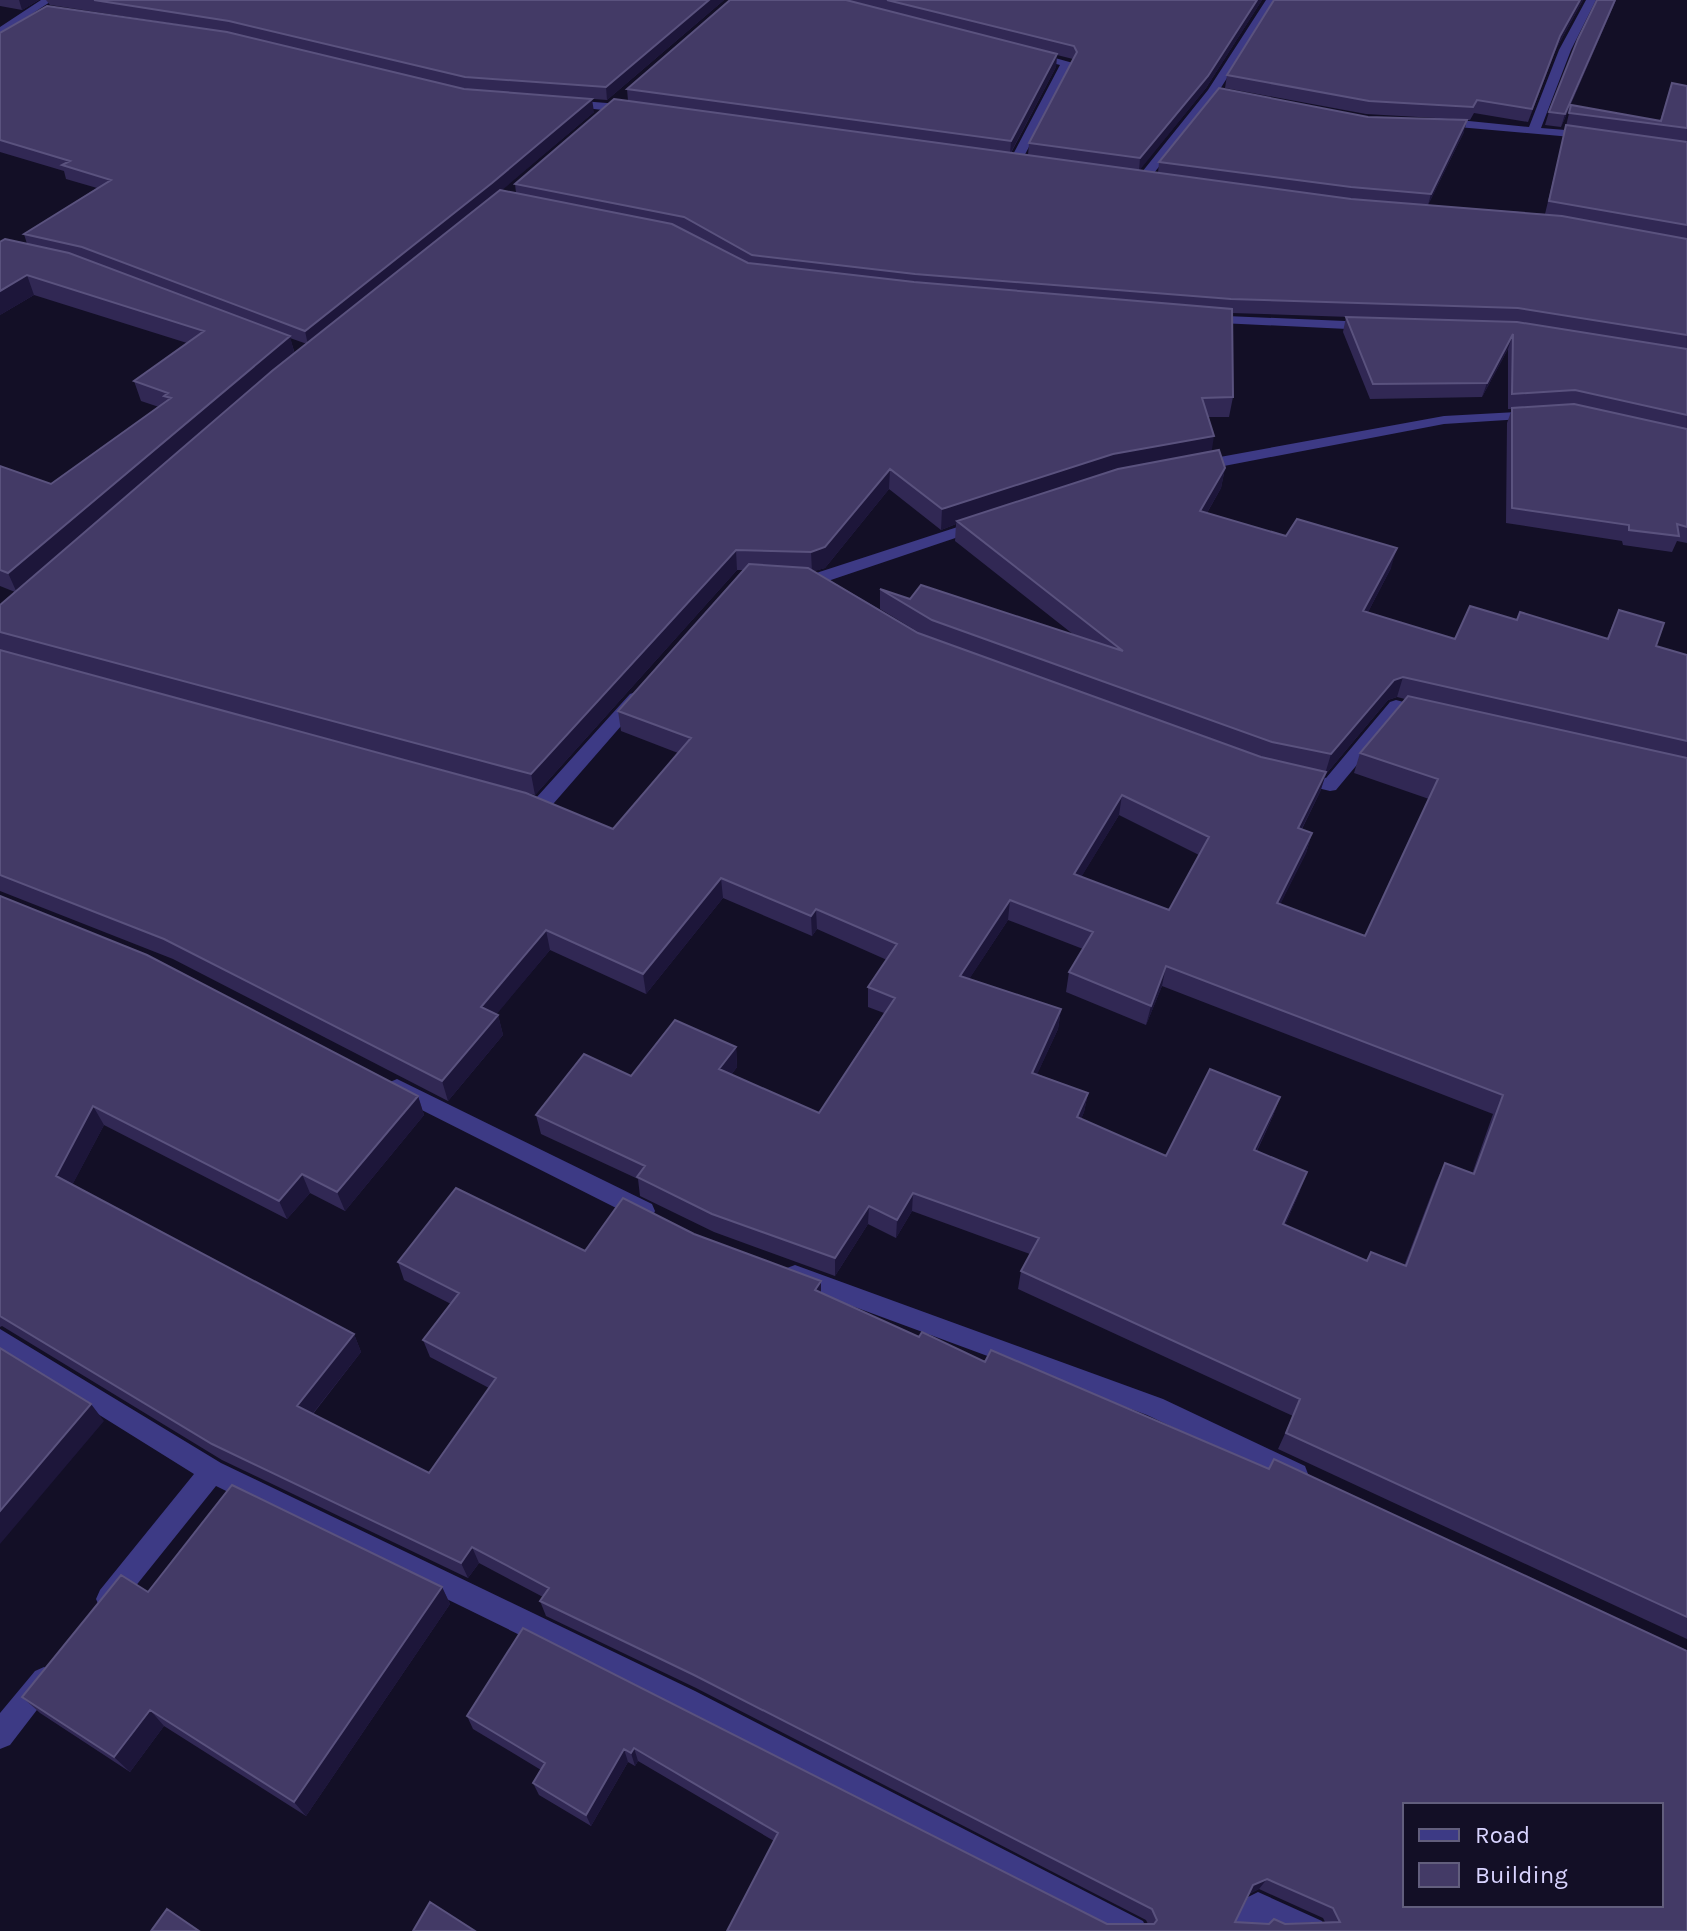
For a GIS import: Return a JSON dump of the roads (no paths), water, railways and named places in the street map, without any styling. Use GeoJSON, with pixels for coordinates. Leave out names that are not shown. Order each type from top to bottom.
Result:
{"type":"FeatureCollection","features":[{"type":"Feature","properties":{"kind":"street"},"geometry":{"type":"LineString","coordinates":[[1158,182],[1135,179],[1213,92],[1271,0]]}},
{"type":"Feature","properties":{"kind":"street"},"geometry":{"type":"LineString","coordinates":[[1534,130],[1565,50],[1591,0]]}},
{"type":"Feature","properties":{"kind":"street"},"geometry":{"type":"LineString","coordinates":[[0,32],[34,9],[49,6]]}},
{"type":"Feature","properties":{"kind":"street"},"geometry":{"type":"LineString","coordinates":[[1010,48],[1067,63],[1015,162]]}},
{"type":"Feature","properties":{"kind":"street"},"geometry":{"type":"LineString","coordinates":[[1213,92],[1229,95]]}},
{"type":"Feature","properties":{"kind":"street"},"geometry":{"type":"LineString","coordinates":[[591,126],[620,102]]}},
{"type":"Feature","properties":{"kind":"street"},"geometry":{"type":"LineString","coordinates":[[559,103],[620,102],[641,111]]}},
{"type":"Feature","properties":{"kind":"street"},"geometry":{"type":"LineString","coordinates":[[1429,122],[1604,138]]}},
{"type":"Feature","properties":{"kind":"street"},"geometry":{"type":"LineString","coordinates":[[999,160],[1029,164]]}},
{"type":"Feature","properties":{"kind":"street"},"geometry":{"type":"LineString","coordinates":[[1185,318],[1389,327]]}},
{"type":"Feature","properties":{"kind":"street"},"geometry":{"type":"LineString","coordinates":[[1187,468],[1444,420],[1553,413]]}},
{"type":"Feature","properties":{"kind":"street"},"geometry":{"type":"LineString","coordinates":[[837,595],[806,580],[992,521]]}},
{"type":"Feature","properties":{"kind":"street"},"geometry":{"type":"LineString","coordinates":[[509,798],[540,806],[653,679]]}},
{"type":"Feature","properties":{"kind":"street"},"geometry":{"type":"LineString","coordinates":[[1276,774],[1330,785],[1396,706],[1442,717]]}},
{"type":"Feature","properties":{"kind":"street"},"geometry":{"type":"LineString","coordinates":[[370,1074],[663,1221]]}},
{"type":"Feature","properties":{"kind":"street"},"geometry":{"type":"LineString","coordinates":[[780,1269],[1154,1407],[1312,1481]]}},
{"type":"Feature","properties":{"kind":"street"},"geometry":{"type":"LineString","coordinates":[[0,1340],[212,1471],[685,1701],[1133,1931]]}},
{"type":"Feature","properties":{"kind":"street"},"geometry":{"type":"LineString","coordinates":[[96,1615],[212,1471]]}},
{"type":"Feature","properties":{"kind":"street"},"geometry":{"type":"LineString","coordinates":[[0,1735],[58,1663]]}},
{"type":"Feature","properties":{"kind":"street"},"geometry":{"type":"LineString","coordinates":[[1245,1931],[1258,1907],[1312,1931]]}}]}
